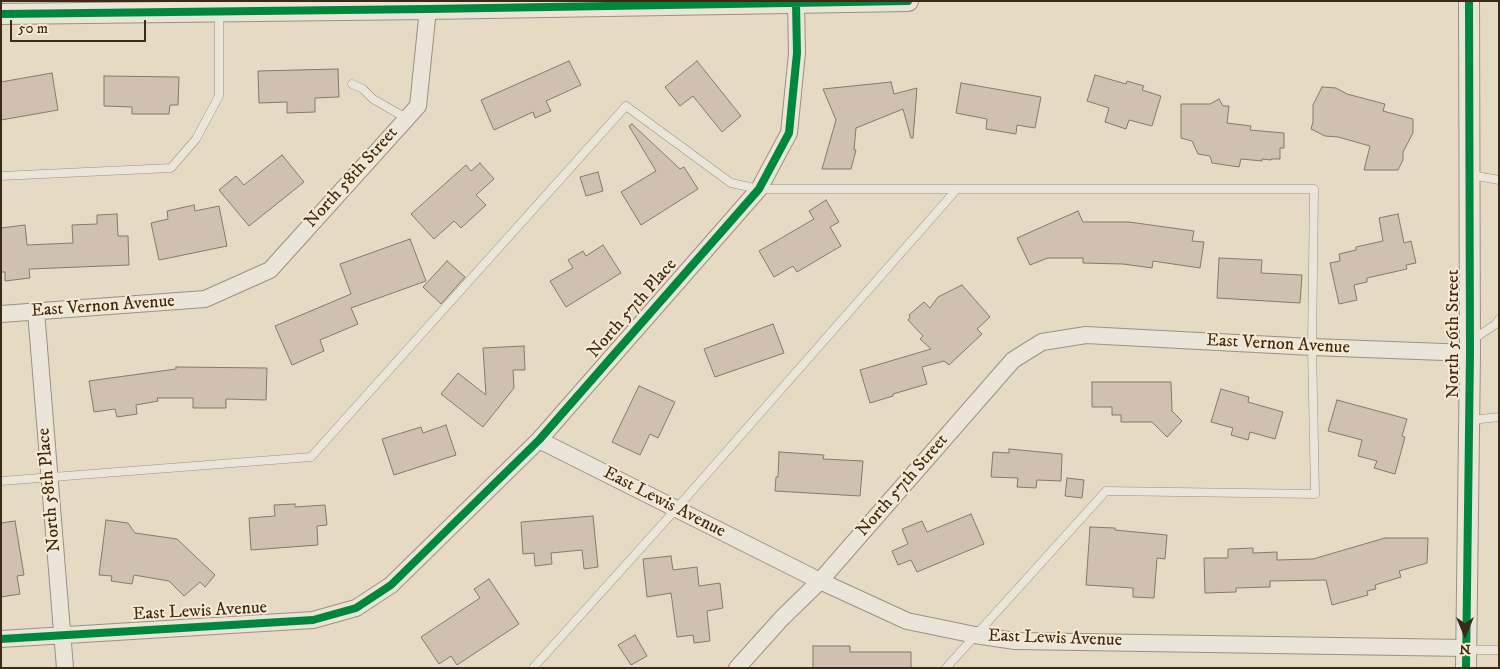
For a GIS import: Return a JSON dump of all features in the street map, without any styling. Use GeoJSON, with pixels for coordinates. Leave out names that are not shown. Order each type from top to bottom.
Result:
{"type":"FeatureCollection","features":[{"type":"Feature","properties":{"kind":"street"},"geometry":{"type":"LineString","coordinates":[[1,14],[908,1]]}},
{"type":"Feature","properties":{"kind":"street","name":"North 56th Street"},"geometry":{"type":"LineString","coordinates":[[1466,655],[1470,347],[1469,1]]}},
{"type":"Feature","properties":{"kind":"street","name":"North 57th Place"},"geometry":{"type":"LineString","coordinates":[[391,585],[539,440],[759,189],[790,133],[797,53],[796,3]]}},
{"type":"Feature","properties":{"kind":"street","name":"North 58th Street"},"geometry":{"type":"LineString","coordinates":[[205,299],[270,270],[418,106],[428,9]]}},
{"type":"Feature","properties":{"kind":"street","name":"East Vernon Avenue"},"geometry":{"type":"LineString","coordinates":[[1,314],[205,299]]}},
{"type":"Feature","properties":{"kind":"street","name":"North 58th Place"},"geometry":{"type":"LineString","coordinates":[[36,311],[65,668]]}},
{"type":"Feature","properties":{"kind":"street","name":"East Vernon Avenue"},"geometry":{"type":"LineString","coordinates":[[1086,335],[1312,347],[1470,347]]}},
{"type":"Feature","properties":{"kind":"street","name":"North 57th Street"},"geometry":{"type":"LineString","coordinates":[[737,668],[782,618],[820,581],[1013,360],[1042,342],[1086,335]]}},
{"type":"Feature","properties":{"kind":"street","name":"East Lewis Avenue"},"geometry":{"type":"LineString","coordinates":[[539,440],[820,581],[907,621],[975,636],[1015,641],[1466,655]]}},
{"type":"Feature","properties":{"kind":"street","name":"East Lewis Avenue"},"geometry":{"type":"LineString","coordinates":[[1,638],[313,620],[356,608],[391,585]]}},
{"type":"Feature","properties":{"kind":"lane"},"geometry":{"type":"LineString","coordinates":[[1,176],[171,168],[196,139],[219,96],[219,11]]}},
{"type":"Feature","properties":{"kind":"lane"},"geometry":{"type":"LineString","coordinates":[[352,84],[364,89],[373,99],[406,118]]}},
{"type":"Feature","properties":{"kind":"lane"},"geometry":{"type":"LineString","coordinates":[[1,481],[311,457],[626,106],[731,183],[759,189],[1314,189],[1312,347],[1315,494],[1106,490],[946,668]]}},
{"type":"Feature","properties":{"kind":"lane"},"geometry":{"type":"LineString","coordinates":[[1469,175],[1499,180]]}},
{"type":"Feature","properties":{"kind":"lane"},"geometry":{"type":"LineString","coordinates":[[533,668],[676,509],[957,189]]}},
{"type":"Feature","properties":{"kind":"lane"},"geometry":{"type":"LineString","coordinates":[[1470,347],[1496,324],[1499,319]]}},
{"type":"Feature","properties":{"kind":"lane"},"geometry":{"type":"LineString","coordinates":[[1469,420],[1499,417]]}},
{"type":"Feature","properties":{"kind":"lane"},"geometry":{"type":"LineString","coordinates":[[1466,655],[1499,650]]}},
{"type":"Feature","properties":{"kind":"building"},"geometry":{"type":"Polygon","coordinates":[[[569,61],[581,85],[546,101],[551,111],[535,118],[533,112],[494,130],[481,100],[569,61]]]}},
{"type":"Feature","properties":{"kind":"building"},"geometry":{"type":"Polygon","coordinates":[[[697,61],[741,116],[722,132],[693,96],[680,106],[665,87],[697,61]]]}},
{"type":"Feature","properties":{"kind":"building"},"geometry":{"type":"Polygon","coordinates":[[[338,69],[339,97],[315,98],[315,112],[287,113],[287,102],[259,103],[258,71],[338,69]]]}},
{"type":"Feature","properties":{"kind":"building"},"geometry":{"type":"Polygon","coordinates":[[[52,73],[58,110],[1,120],[1,82],[52,73]]]}},
{"type":"Feature","properties":{"kind":"building"},"geometry":{"type":"Polygon","coordinates":[[[1095,75],[1126,84],[1127,81],[1144,86],[1142,90],[1161,96],[1152,126],[1129,120],[1126,129],[1105,122],[1109,108],[1087,101],[1095,75]]]}},
{"type":"Feature","properties":{"kind":"building"},"geometry":{"type":"Polygon","coordinates":[[[104,76],[179,77],[178,105],[170,105],[169,114],[132,114],[132,107],[104,106],[104,76]]]}},
{"type":"Feature","properties":{"kind":"building"},"geometry":{"type":"Polygon","coordinates":[[[891,82],[894,94],[917,88],[913,138],[911,138],[903,109],[856,128],[854,150],[856,150],[851,169],[822,169],[836,120],[823,89],[891,82]]]}},
{"type":"Feature","properties":{"kind":"building"},"geometry":{"type":"Polygon","coordinates":[[[961,83],[1041,97],[1035,128],[1017,125],[1016,134],[986,129],[987,119],[956,113],[961,83]]]}},
{"type":"Feature","properties":{"kind":"building"},"geometry":{"type":"Polygon","coordinates":[[[1322,87],[1336,88],[1347,94],[1385,104],[1383,111],[1413,119],[1413,133],[1403,152],[1403,160],[1398,170],[1364,170],[1370,146],[1338,137],[1325,136],[1311,129],[1313,105],[1322,87]]]}},
{"type":"Feature","properties":{"kind":"building"},"geometry":{"type":"Polygon","coordinates":[[[1219,99],[1223,106],[1229,106],[1227,123],[1251,126],[1250,130],[1284,133],[1284,148],[1280,148],[1280,159],[1262,159],[1262,161],[1241,159],[1239,167],[1212,163],[1210,156],[1198,154],[1192,141],[1181,138],[1181,104],[1210,104],[1219,99]]]}},
{"type":"Feature","properties":{"kind":"building"},"geometry":{"type":"Polygon","coordinates":[[[632,124],[680,169],[684,167],[698,189],[641,225],[621,192],[656,171],[629,126],[632,124]]]}},
{"type":"Feature","properties":{"kind":"building"},"geometry":{"type":"Polygon","coordinates":[[[282,155],[304,182],[249,226],[219,190],[236,176],[244,185],[282,155]]]}},
{"type":"Feature","properties":{"kind":"building"},"geometry":{"type":"Polygon","coordinates":[[[480,163],[494,179],[476,195],[486,205],[461,228],[454,221],[434,239],[411,214],[466,165],[471,171],[480,163]]]}},
{"type":"Feature","properties":{"kind":"building"},"geometry":{"type":"Polygon","coordinates":[[[598,172],[603,191],[586,196],[580,177],[598,172]]]}},
{"type":"Feature","properties":{"kind":"building"},"geometry":{"type":"Polygon","coordinates":[[[826,200],[839,222],[830,227],[841,246],[797,272],[793,266],[774,277],[759,251],[814,219],[809,211],[826,200]]]}},
{"type":"Feature","properties":{"kind":"building"},"geometry":{"type":"Polygon","coordinates":[[[194,205],[195,211],[219,206],[227,246],[159,260],[151,223],[168,219],[167,211],[194,205]]]}},
{"type":"Feature","properties":{"kind":"building"},"geometry":{"type":"Polygon","coordinates":[[[1078,211],[1083,222],[1129,222],[1194,231],[1192,241],[1204,242],[1200,268],[1153,261],[1152,268],[1123,264],[1083,263],[1083,258],[1048,258],[1030,265],[1017,238],[1078,211]]]}},
{"type":"Feature","properties":{"kind":"building"},"geometry":{"type":"Polygon","coordinates":[[[117,214],[118,236],[128,236],[129,265],[29,269],[30,278],[5,281],[5,272],[1,272],[1,228],[25,225],[27,245],[73,243],[72,225],[97,224],[97,215],[117,214]]]}},
{"type":"Feature","properties":{"kind":"building"},"geometry":{"type":"Polygon","coordinates":[[[1398,214],[1404,243],[1411,241],[1416,263],[1406,265],[1407,269],[1367,278],[1367,282],[1354,285],[1357,300],[1339,304],[1330,263],[1340,261],[1339,254],[1356,250],[1356,247],[1383,241],[1379,218],[1398,214]]]}},
{"type":"Feature","properties":{"kind":"building"},"geometry":{"type":"Polygon","coordinates":[[[410,239],[426,281],[351,308],[358,324],[320,340],[324,351],[292,365],[275,326],[351,294],[340,264],[410,239]]]}},
{"type":"Feature","properties":{"kind":"building"},"geometry":{"type":"Polygon","coordinates":[[[603,245],[621,273],[566,307],[550,281],[573,268],[568,260],[583,251],[586,256],[603,245]]]}},
{"type":"Feature","properties":{"kind":"building"},"geometry":{"type":"Polygon","coordinates":[[[1219,258],[1262,260],[1261,273],[1302,275],[1300,303],[1217,298],[1219,258]]]}},
{"type":"Feature","properties":{"kind":"building"},"geometry":{"type":"Polygon","coordinates":[[[447,261],[465,277],[441,304],[423,287],[447,261]]]}},
{"type":"Feature","properties":{"kind":"building"},"geometry":{"type":"Polygon","coordinates":[[[962,285],[990,317],[977,329],[982,334],[949,365],[944,361],[922,367],[927,384],[870,403],[860,370],[931,349],[920,339],[923,336],[908,320],[909,315],[924,302],[930,308],[938,297],[962,285]]]}},
{"type":"Feature","properties":{"kind":"building"},"geometry":{"type":"Polygon","coordinates":[[[773,324],[784,353],[715,377],[704,349],[773,324]]]}},
{"type":"Feature","properties":{"kind":"building"},"geometry":{"type":"Polygon","coordinates":[[[524,346],[525,370],[513,370],[514,388],[483,427],[441,394],[458,373],[486,395],[483,348],[524,346]]]}},
{"type":"Feature","properties":{"kind":"building"},"geometry":{"type":"Polygon","coordinates":[[[176,367],[267,368],[266,400],[226,399],[226,408],[193,408],[193,398],[157,398],[158,401],[136,405],[137,414],[117,417],[115,409],[94,412],[89,381],[176,369],[176,367]]]}},
{"type":"Feature","properties":{"kind":"building"},"geometry":{"type":"Polygon","coordinates":[[[1092,382],[1171,382],[1172,411],[1182,421],[1167,437],[1152,422],[1121,422],[1121,415],[1112,415],[1112,407],[1092,407],[1092,382]]]}},
{"type":"Feature","properties":{"kind":"building"},"geometry":{"type":"Polygon","coordinates":[[[639,386],[675,402],[658,438],[650,434],[640,455],[612,442],[639,386]]]}},
{"type":"Feature","properties":{"kind":"building"},"geometry":{"type":"Polygon","coordinates":[[[1221,389],[1249,397],[1248,402],[1283,412],[1275,439],[1250,432],[1248,440],[1231,435],[1233,428],[1211,422],[1221,389]]]}},
{"type":"Feature","properties":{"kind":"building"},"geometry":{"type":"Polygon","coordinates":[[[1337,400],[1407,419],[1402,436],[1405,437],[1395,474],[1374,468],[1377,461],[1358,456],[1362,440],[1328,431],[1337,400]]]}},
{"type":"Feature","properties":{"kind":"building"},"geometry":{"type":"Polygon","coordinates":[[[446,425],[456,455],[394,475],[382,439],[421,427],[423,433],[446,425]]]}},
{"type":"Feature","properties":{"kind":"building"},"geometry":{"type":"Polygon","coordinates":[[[1009,449],[1062,454],[1061,481],[1037,480],[1036,488],[1017,487],[1018,478],[991,477],[993,452],[1009,453],[1009,449]]]}},
{"type":"Feature","properties":{"kind":"building"},"geometry":{"type":"Polygon","coordinates":[[[779,452],[824,455],[823,459],[863,461],[860,496],[775,491],[776,477],[778,477],[779,452]]]}},
{"type":"Feature","properties":{"kind":"building"},"geometry":{"type":"Polygon","coordinates":[[[1067,478],[1084,480],[1082,498],[1065,496],[1067,478]]]}},
{"type":"Feature","properties":{"kind":"building"},"geometry":{"type":"Polygon","coordinates":[[[295,504],[295,507],[325,505],[327,525],[317,526],[318,545],[251,550],[249,518],[275,516],[274,505],[295,504]]]}},
{"type":"Feature","properties":{"kind":"building"},"geometry":{"type":"Polygon","coordinates":[[[971,514],[984,544],[917,572],[911,560],[898,565],[892,551],[908,544],[902,529],[922,521],[927,532],[971,514]]]}},
{"type":"Feature","properties":{"kind":"building"},"geometry":{"type":"Polygon","coordinates":[[[593,516],[598,567],[584,569],[582,550],[551,553],[552,564],[535,566],[534,553],[523,554],[521,522],[593,516]]]}},
{"type":"Feature","properties":{"kind":"building"},"geometry":{"type":"Polygon","coordinates":[[[106,520],[128,523],[135,533],[177,539],[215,575],[205,587],[200,582],[184,596],[169,581],[134,575],[132,584],[111,581],[112,576],[99,575],[106,520]]]}},
{"type":"Feature","properties":{"kind":"building"},"geometry":{"type":"Polygon","coordinates":[[[15,521],[24,575],[17,576],[20,594],[1,597],[1,523],[15,521]]]}},
{"type":"Feature","properties":{"kind":"building"},"geometry":{"type":"Polygon","coordinates":[[[1090,527],[1115,528],[1115,530],[1167,535],[1165,559],[1157,558],[1154,598],[1133,597],[1133,588],[1086,585],[1090,527]]]}},
{"type":"Feature","properties":{"kind":"building"},"geometry":{"type":"Polygon","coordinates":[[[1385,538],[1428,538],[1427,563],[1399,571],[1401,577],[1375,585],[1376,589],[1367,591],[1368,595],[1332,605],[1326,580],[1270,581],[1270,587],[1236,588],[1236,592],[1205,593],[1204,558],[1228,558],[1228,549],[1253,548],[1253,553],[1277,552],[1277,560],[1313,559],[1385,538]]]}},
{"type":"Feature","properties":{"kind":"building"},"geometry":{"type":"Polygon","coordinates":[[[671,556],[673,570],[697,567],[699,586],[720,583],[723,608],[707,611],[710,641],[694,643],[693,635],[677,637],[671,593],[647,597],[643,559],[671,556]]]}},
{"type":"Feature","properties":{"kind":"building"},"geometry":{"type":"Polygon","coordinates":[[[489,579],[519,624],[457,665],[451,656],[439,664],[421,637],[480,598],[474,589],[489,579]]]}},
{"type":"Feature","properties":{"kind":"building"},"geometry":{"type":"Polygon","coordinates":[[[635,635],[647,656],[631,665],[618,645],[635,635]]]}},
{"type":"Feature","properties":{"kind":"building"},"geometry":{"type":"Polygon","coordinates":[[[813,646],[850,646],[850,652],[911,652],[911,668],[813,668],[813,646]]]}},
{"type":"Feature","properties":{"kind":"cycle path"},"geometry":{"type":"LineString","coordinates":[[1,14],[908,1]]}},
{"type":"Feature","properties":{"kind":"cycle path"},"geometry":{"type":"LineString","coordinates":[[1466,668],[1470,353],[1469,1]]}},
{"type":"Feature","properties":{"kind":"cycle path"},"geometry":{"type":"LineString","coordinates":[[1,639],[313,620],[356,608],[391,585],[539,440],[759,189],[789,133],[797,53],[796,3]]}}]}
